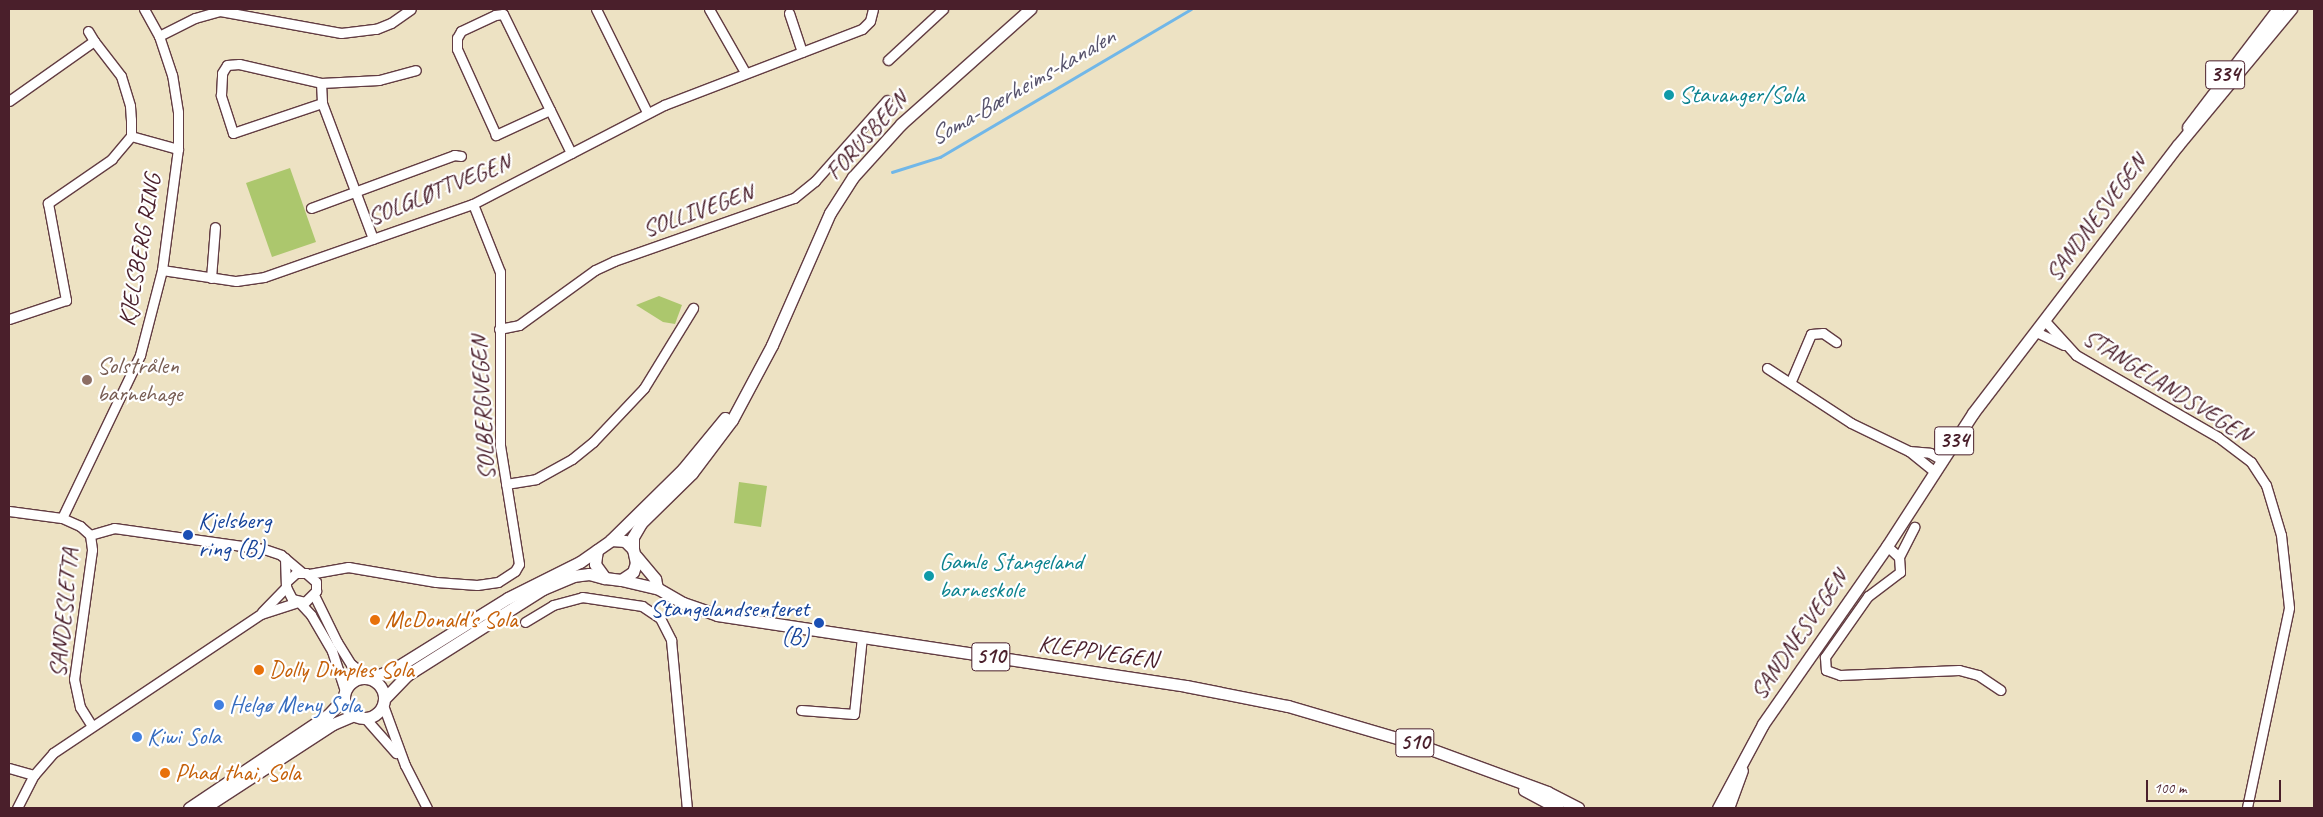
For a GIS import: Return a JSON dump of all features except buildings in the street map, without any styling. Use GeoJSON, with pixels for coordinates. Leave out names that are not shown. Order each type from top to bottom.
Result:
{"type":"FeatureCollection","features":[{"type":"Feature","properties":{"kind":"main road","name":"FORUSBEEN"},"geometry":{"type":"LineString","coordinates":[[634,552],[634,537],[641,523],[706,456],[732,420],[776,337],[830,213],[853,177],[901,124],[1030,9]]}},
{"type":"Feature","properties":{"kind":"main road","name":"334"},"geometry":{"type":"LineString","coordinates":[[2178,145],[2198,111],[2278,9]]}},
{"type":"Feature","properties":{"kind":"main road","name":"SANDNESVEGEN"},"geometry":{"type":"LineString","coordinates":[[1718,808],[1748,750],[1887,546],[1973,413],[2178,145],[2291,9]]}},
{"type":"Feature","properties":{"kind":"main road","name":"FORUSBEEN"},"geometry":{"type":"LineString","coordinates":[[611,540],[683,469],[754,378]]}},
{"type":"Feature","properties":{"kind":"main road"},"geometry":{"type":"LineString","coordinates":[[189,808],[328,716],[351,682],[394,669],[508,598],[597,550],[611,540],[625,541],[655,579],[657,588]]}},
{"type":"Feature","properties":{"kind":"main road"},"geometry":{"type":"LineString","coordinates":[[597,550],[595,564],[605,578]]}},
{"type":"Feature","properties":{"kind":"main road"},"geometry":{"type":"LineString","coordinates":[[621,580],[633,572],[634,552]]}},
{"type":"Feature","properties":{"kind":"main road","name":"510"},"geometry":{"type":"LineString","coordinates":[[204,808],[333,724],[376,714],[408,675],[543,589],[573,576],[589,574],[621,580]]}},
{"type":"Feature","properties":{"kind":"main road","name":"KLEPPVEGEN"},"geometry":{"type":"LineString","coordinates":[[621,580],[657,588],[687,605],[717,615],[1186,686],[1288,706],[1374,730],[1547,792],[1578,808]]}},
{"type":"Feature","properties":{"kind":"main road"},"geometry":{"type":"LineString","coordinates":[[369,678],[381,686],[384,702]]}},
{"type":"Feature","properties":{"kind":"main road"},"geometry":{"type":"LineString","coordinates":[[344,695],[359,717]]}},
{"type":"Feature","properties":{"kind":"main road","name":"SANDNESVEGEN"},"geometry":{"type":"LineString","coordinates":[[1728,808],[1748,750]]}},
{"type":"Feature","properties":{"kind":"main road","name":"KLEPPVEGEN"},"geometry":{"type":"LineString","coordinates":[[1498,776],[1558,808]]}},
{"type":"Feature","properties":{"kind":"street","name":"KJELSBERG RING"},"geometry":{"type":"LineString","coordinates":[[62,518],[140,355],[162,270],[178,149],[176,93],[159,36],[144,9]]}},
{"type":"Feature","properties":{"kind":"street"},"geometry":{"type":"LineString","coordinates":[[159,36],[207,14],[238,11],[342,33],[376,29],[391,23],[411,9]]}},
{"type":"Feature","properties":{"kind":"street"},"geometry":{"type":"LineString","coordinates":[[596,9],[647,112]]}},
{"type":"Feature","properties":{"kind":"street"},"geometry":{"type":"LineString","coordinates":[[709,9],[745,72]]}},
{"type":"Feature","properties":{"kind":"street","name":"SOLGLØTTVEGEN"},"geometry":{"type":"LineString","coordinates":[[162,270],[236,281],[264,277],[473,204],[647,112],[745,72],[862,29],[870,21],[873,9]]}},
{"type":"Feature","properties":{"kind":"street"},"geometry":{"type":"LineString","coordinates":[[888,60],[944,9]]}},
{"type":"Feature","properties":{"kind":"street"},"geometry":{"type":"LineString","coordinates":[[789,13],[802,52]]}},
{"type":"Feature","properties":{"kind":"street"},"geometry":{"type":"LineString","coordinates":[[550,110],[496,135],[458,49],[457,38],[461,31],[495,14],[503,14],[550,110],[571,153]]}},
{"type":"Feature","properties":{"kind":"street"},"geometry":{"type":"LineString","coordinates":[[9,319],[28,311],[66,300],[48,203],[112,159],[131,136],[130,106],[122,76],[88,31]]}},
{"type":"Feature","properties":{"kind":"street"},"geometry":{"type":"LineString","coordinates":[[9,100],[94,41]]}},
{"type":"Feature","properties":{"kind":"street"},"geometry":{"type":"LineString","coordinates":[[322,103],[233,133],[222,95],[222,73],[230,64],[321,83],[379,80],[416,70]]}},
{"type":"Feature","properties":{"kind":"street"},"geometry":{"type":"LineString","coordinates":[[321,83],[322,103],[357,191],[373,239]]}},
{"type":"Feature","properties":{"kind":"street","name":"SOLLIVEGEN"},"geometry":{"type":"LineString","coordinates":[[499,329],[519,325],[595,270],[614,261],[794,198],[815,181],[887,100]]}},
{"type":"Feature","properties":{"kind":"street"},"geometry":{"type":"LineString","coordinates":[[131,136],[178,149]]}},
{"type":"Feature","properties":{"kind":"street"},"geometry":{"type":"LineString","coordinates":[[311,208],[454,156],[461,156]]}},
{"type":"Feature","properties":{"kind":"street","name":"SOLBERGVEGEN"},"geometry":{"type":"LineString","coordinates":[[305,573],[348,567],[436,582],[498,582],[515,571],[520,557],[500,446],[499,264],[473,204]]}},
{"type":"Feature","properties":{"kind":"street"},"geometry":{"type":"LineString","coordinates":[[211,278],[215,227]]}},
{"type":"Feature","properties":{"kind":"street"},"geometry":{"type":"LineString","coordinates":[[506,484],[536,480],[572,459],[593,442],[644,388],[693,308]]}},
{"type":"Feature","properties":{"kind":"street","name":"STANGELANDSVEGEN"},"geometry":{"type":"LineString","coordinates":[[2045,321],[2064,345]]}},
{"type":"Feature","properties":{"kind":"street","name":"STANGELANDSVEGEN"},"geometry":{"type":"LineString","coordinates":[[2036,332],[2064,345],[2218,438],[2251,462],[2266,485],[2281,535],[2289,608],[2247,808]]}},
{"type":"Feature","properties":{"kind":"street"},"geometry":{"type":"LineString","coordinates":[[1791,381],[1811,334],[1823,333],[1836,342]]}},
{"type":"Feature","properties":{"kind":"street"},"geometry":{"type":"LineString","coordinates":[[1767,368],[1791,381],[1851,423],[1909,451],[1935,472]]}},
{"type":"Feature","properties":{"kind":"street"},"geometry":{"type":"LineString","coordinates":[[1909,451],[1930,453],[1942,460]]}},
{"type":"Feature","properties":{"kind":"street","name":"SANDESLETTA"},"geometry":{"type":"LineString","coordinates":[[9,511],[62,518],[90,535],[92,550],[74,679],[80,707],[92,726]]}},
{"type":"Feature","properties":{"kind":"street"},"geometry":{"type":"LineString","coordinates":[[1887,546],[1899,557],[1914,527]]}},
{"type":"Feature","properties":{"kind":"street"},"geometry":{"type":"LineString","coordinates":[[90,535],[114,528],[264,549],[285,558],[305,573],[337,642],[351,664],[369,678]]}},
{"type":"Feature","properties":{"kind":"street","name":"SANDNESVEGEN"},"geometry":{"type":"LineString","coordinates":[[1899,557],[1898,574],[1868,596],[1826,657],[1826,670],[1840,675],[1959,670],[1978,675],[2000,690]]}},
{"type":"Feature","properties":{"kind":"street"},"geometry":{"type":"LineString","coordinates":[[285,558],[287,584],[292,599],[298,602],[311,615],[332,651],[344,695]]}},
{"type":"Feature","properties":{"kind":"street"},"geometry":{"type":"LineString","coordinates":[[260,614],[298,602],[315,591],[329,570]]}},
{"type":"Feature","properties":{"kind":"street"},"geometry":{"type":"LineString","coordinates":[[17,808],[34,775],[53,753],[260,614],[287,584],[305,573]]}},
{"type":"Feature","properties":{"kind":"street"},"geometry":{"type":"LineString","coordinates":[[525,622],[553,605],[582,597],[642,606],[660,618],[671,640],[687,808]]}},
{"type":"Feature","properties":{"kind":"street"},"geometry":{"type":"LineString","coordinates":[[801,710],[854,714],[862,637]]}},
{"type":"Feature","properties":{"kind":"street"},"geometry":{"type":"LineString","coordinates":[[384,702],[405,765],[427,808]]}},
{"type":"Feature","properties":{"kind":"street"},"geometry":{"type":"LineString","coordinates":[[359,717],[405,765]]}},
{"type":"Feature","properties":{"kind":"street"},"geometry":{"type":"LineString","coordinates":[[9,768],[34,775]]}},
{"type":"Feature","properties":{"kind":"green space"},"geometry":{"type":"Polygon","coordinates":[[[290,168],[316,242],[272,257],[246,183],[290,168]]]}},
{"type":"Feature","properties":{"kind":"green space"},"geometry":{"type":"Polygon","coordinates":[[[659,296],[682,305],[675,324],[663,322],[636,305],[659,296]]]}},
{"type":"Feature","properties":{"kind":"green space"},"geometry":{"type":"Polygon","coordinates":[[[739,482],[767,486],[761,527],[734,523],[739,482]]]}},
{"type":"Feature","properties":{"kind":"waterway","name":"Soma-Bærheims-kanalen"},"geometry":{"type":"LineString","coordinates":[[892,172],[940,157],[1191,9]]}},
{"type":"Feature","properties":{"kind":"place","name":"Stavanger/Sola"},"geometry":{"type":"Point","coordinates":[1669,95]}},
{"type":"Feature","properties":{"kind":"place","name":"Solstrålen barnehage"},"geometry":{"type":"Point","coordinates":[87,380]}},
{"type":"Feature","properties":{"kind":"place","name":"Kjelsberg ring (B)"},"geometry":{"type":"Point","coordinates":[188,535]}},
{"type":"Feature","properties":{"kind":"place","name":"Gamle Stangeland barneskole"},"geometry":{"type":"Point","coordinates":[929,576]}},
{"type":"Feature","properties":{"kind":"place","name":"McDonald's Sola"},"geometry":{"type":"Point","coordinates":[375,620]}},
{"type":"Feature","properties":{"kind":"place","name":"Stangelandsenteret (B)"},"geometry":{"type":"Point","coordinates":[819,623]}},
{"type":"Feature","properties":{"kind":"place","name":"Dolly Dimples Sola"},"geometry":{"type":"Point","coordinates":[259,670]}},
{"type":"Feature","properties":{"kind":"place","name":"Helgø Meny Sola"},"geometry":{"type":"Point","coordinates":[219,705]}},
{"type":"Feature","properties":{"kind":"place","name":"Kiwi Sola"},"geometry":{"type":"Point","coordinates":[137,737]}},
{"type":"Feature","properties":{"kind":"place","name":"Phad thai, Sola"},"geometry":{"type":"Point","coordinates":[165,773]}}]}
